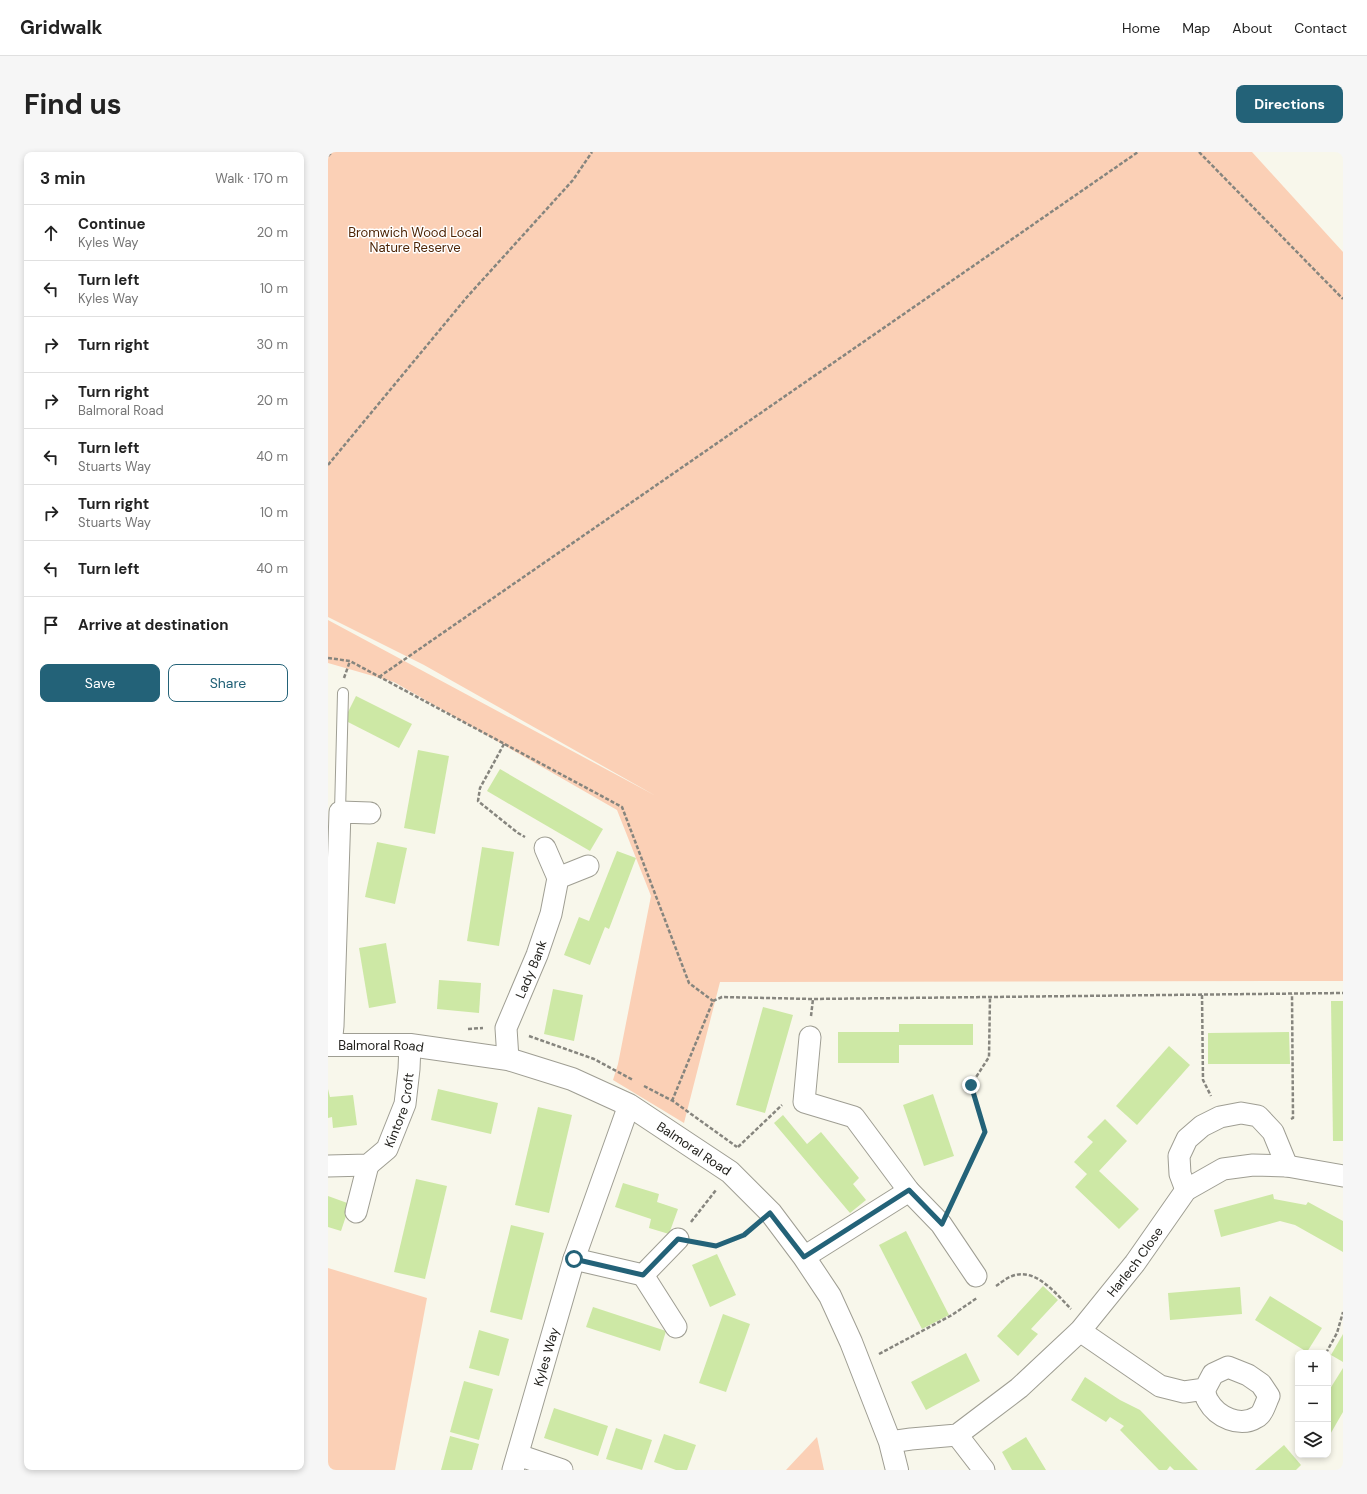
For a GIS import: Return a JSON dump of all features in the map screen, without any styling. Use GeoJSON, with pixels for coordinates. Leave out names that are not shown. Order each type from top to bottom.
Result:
{"type":"FeatureCollection","features":[{"type":"Feature","properties":{"kind":"street"},"geometry":{"type":"LineString","coordinates":[[329,1045],[333,1026],[340,812],[370,813]]}},
{"type":"Feature","properties":{"kind":"street"},"geometry":{"type":"LineString","coordinates":[[545,848],[558,878],[588,866]]}},
{"type":"Feature","properties":{"kind":"street","name":"Lady Bank"},"geometry":{"type":"LineString","coordinates":[[508,1059],[506,1028],[537,955],[551,914],[558,878]]}},
{"type":"Feature","properties":{"kind":"street"},"geometry":{"type":"LineString","coordinates":[[810,1037],[804,1102],[854,1117],[909,1190],[942,1224],[982,1283]]}},
{"type":"Feature","properties":{"kind":"street","name":"Balmoral Road"},"geometry":{"type":"LineString","coordinates":[[329,1045],[410,1045],[508,1059],[572,1079],[629,1105],[654,1120],[730,1172],[770,1213],[804,1257],[830,1296],[851,1342],[890,1442],[897,1470]]}},
{"type":"Feature","properties":{"kind":"street","name":"Kintore Croft"},"geometry":{"type":"LineString","coordinates":[[368,1165],[388,1149],[405,1104],[410,1045]]}},
{"type":"Feature","properties":{"kind":"street","name":"Kyles Way"},"geometry":{"type":"LineString","coordinates":[[562,1470],[515,1462],[574,1259],[629,1105]]}},
{"type":"Feature","properties":{"kind":"street"},"geometry":{"type":"LineString","coordinates":[[1186,1190],[1180,1174],[1179,1156],[1187,1139],[1202,1126],[1220,1117],[1241,1113],[1258,1116],[1273,1132],[1287,1166]]}},
{"type":"Feature","properties":{"kind":"street"},"geometry":{"type":"LineString","coordinates":[[328,1166],[368,1165],[356,1212]]}},
{"type":"Feature","properties":{"kind":"street","name":"Harlech Close"},"geometry":{"type":"LineString","coordinates":[[957,1435],[1019,1388],[1083,1328],[1135,1263],[1186,1190],[1223,1169],[1253,1165],[1287,1166],[1343,1176]]}},
{"type":"Feature","properties":{"kind":"street"},"geometry":{"type":"LineString","coordinates":[[804,1257],[909,1190]]}},
{"type":"Feature","properties":{"kind":"street"},"geometry":{"type":"LineString","coordinates":[[643,1275],[678,1239]]}},
{"type":"Feature","properties":{"kind":"street"},"geometry":{"type":"LineString","coordinates":[[574,1259],[643,1275],[676,1327]]}},
{"type":"Feature","properties":{"kind":"street"},"geometry":{"type":"LineString","coordinates":[[1083,1328],[1160,1386],[1184,1392],[1205,1389]]}},
{"type":"Feature","properties":{"kind":"street"},"geometry":{"type":"LineString","coordinates":[[890,1442],[957,1435],[984,1470]]}},
{"type":"Feature","properties":{"kind":"lane"},"geometry":{"type":"LineString","coordinates":[[340,812],[343,694]]}},
{"type":"Feature","properties":{"kind":"path"},"geometry":{"type":"LineString","coordinates":[[328,156],[332,152]]}},
{"type":"Feature","properties":{"kind":"path"},"geometry":{"type":"LineString","coordinates":[[328,466],[467,297],[573,180],[592,152]]}},
{"type":"Feature","properties":{"kind":"path"},"geometry":{"type":"LineString","coordinates":[[379,677],[1138,152]]}},
{"type":"Feature","properties":{"kind":"path"},"geometry":{"type":"LineString","coordinates":[[1199,152],[1343,299]]}},
{"type":"Feature","properties":{"kind":"path"},"geometry":{"type":"LineString","coordinates":[[328,658],[350,661],[622,807],[689,983],[713,1001]]}},
{"type":"Feature","properties":{"kind":"path"},"geometry":{"type":"LineString","coordinates":[[344,679],[350,661]]}},
{"type":"Feature","properties":{"kind":"path"},"geometry":{"type":"LineString","coordinates":[[504,744],[480,788],[478,801],[518,833],[545,848]]}},
{"type":"Feature","properties":{"kind":"path"},"geometry":{"type":"LineString","coordinates":[[654,1120],[673,1101],[713,1001],[722,997],[813,999],[1343,993]]}},
{"type":"Feature","properties":{"kind":"path"},"geometry":{"type":"LineString","coordinates":[[1273,1132],[1293,1118],[1292,994]]}},
{"type":"Feature","properties":{"kind":"path"},"geometry":{"type":"LineString","coordinates":[[1202,995],[1203,1080],[1217,1107],[1220,1117]]}},
{"type":"Feature","properties":{"kind":"path"},"geometry":{"type":"LineString","coordinates":[[942,1224],[985,1132],[971,1085],[989,1057],[990,997]]}},
{"type":"Feature","properties":{"kind":"path"},"geometry":{"type":"LineString","coordinates":[[467,1029],[506,1028],[594,1059],[634,1080]]}},
{"type":"Feature","properties":{"kind":"path"},"geometry":{"type":"LineString","coordinates":[[640,1083],[673,1101],[741,1150]]}},
{"type":"Feature","properties":{"kind":"path"},"geometry":{"type":"LineString","coordinates":[[738,1147],[792,1096],[804,1102]]}},
{"type":"Feature","properties":{"kind":"path"},"geometry":{"type":"LineString","coordinates":[[730,1172],[678,1239],[716,1246],[744,1235],[770,1213]]}},
{"type":"Feature","properties":{"kind":"path"},"geometry":{"type":"LineString","coordinates":[[877,1355],[952,1315],[982,1283],[1027,1274],[1038,1279],[1083,1328]]}},
{"type":"Feature","properties":{"kind":"path"},"geometry":{"type":"LineString","coordinates":[[1328,1350],[1337,1333],[1343,1312]]}},
{"type":"Feature","properties":{"kind":"green space","name":"Bromwich Wood Local Nature Reserve"},"geometry":{"type":"Polygon","coordinates":[[[328,152],[1252,152],[1343,252],[1343,981],[720,982],[684,1123],[613,1080],[618,1064],[651,896],[617,810],[394,682],[328,663],[328,620],[656,796],[424,665],[328,617],[328,152]]]}},
{"type":"Feature","properties":{"kind":"green space"},"geometry":{"type":"Polygon","coordinates":[[[328,1268],[427,1298],[395,1470],[328,1470],[328,1268]]]}},
{"type":"Feature","properties":{"kind":"green space"},"geometry":{"type":"Polygon","coordinates":[[[817,1437],[824,1470],[786,1470],[817,1437]]]}},
{"type":"Feature","properties":{"kind":"building"},"geometry":{"type":"Polygon","coordinates":[[[356,696],[412,724],[399,748],[344,720],[356,696]]]}},
{"type":"Feature","properties":{"kind":"building"},"geometry":{"type":"Polygon","coordinates":[[[418,750],[449,756],[435,834],[404,828],[418,750]]]}},
{"type":"Feature","properties":{"kind":"building"},"geometry":{"type":"Polygon","coordinates":[[[500,769],[603,829],[590,851],[487,791],[500,769]]]}},
{"type":"Feature","properties":{"kind":"building"},"geometry":{"type":"Polygon","coordinates":[[[377,842],[407,848],[395,904],[365,897],[377,842]]]}},
{"type":"Feature","properties":{"kind":"building"},"geometry":{"type":"Polygon","coordinates":[[[482,847],[514,852],[499,946],[467,941],[482,847]]]}},
{"type":"Feature","properties":{"kind":"building"},"geometry":{"type":"Polygon","coordinates":[[[617,851],[636,858],[609,929],[605,927],[590,965],[564,955],[579,917],[589,921],[617,851]]]}},
{"type":"Feature","properties":{"kind":"building"},"geometry":{"type":"Polygon","coordinates":[[[386,943],[396,1003],[369,1008],[359,948],[386,943]]]}},
{"type":"Feature","properties":{"kind":"building"},"geometry":{"type":"Polygon","coordinates":[[[439,980],[481,983],[479,1013],[437,1009],[439,980]]]}},
{"type":"Feature","properties":{"kind":"building"},"geometry":{"type":"Polygon","coordinates":[[[553,989],[583,995],[574,1041],[544,1034],[553,989]]]}},
{"type":"Feature","properties":{"kind":"building"},"geometry":{"type":"Polygon","coordinates":[[[1331,1001],[1343,1001],[1343,1141],[1333,1141],[1331,1001]]]}},
{"type":"Feature","properties":{"kind":"building"},"geometry":{"type":"Polygon","coordinates":[[[763,1007],[793,1015],[765,1113],[736,1105],[763,1007]]]}},
{"type":"Feature","properties":{"kind":"building"},"geometry":{"type":"Polygon","coordinates":[[[899,1024],[973,1024],[973,1045],[899,1045],[899,1063],[838,1063],[838,1032],[899,1032],[899,1024]]]}},
{"type":"Feature","properties":{"kind":"building"},"geometry":{"type":"Polygon","coordinates":[[[1289,1032],[1290,1064],[1208,1064],[1208,1033],[1289,1032]]]}},
{"type":"Feature","properties":{"kind":"building"},"geometry":{"type":"Polygon","coordinates":[[[1169,1046],[1190,1065],[1137,1125],[1116,1106],[1169,1046]]]}},
{"type":"Feature","properties":{"kind":"building"},"geometry":{"type":"Polygon","coordinates":[[[328,1089],[330,1097],[353,1095],[357,1125],[333,1128],[332,1117],[328,1118],[328,1089]]]}},
{"type":"Feature","properties":{"kind":"building"},"geometry":{"type":"Polygon","coordinates":[[[438,1089],[498,1103],[491,1134],[431,1120],[438,1089]]]}},
{"type":"Feature","properties":{"kind":"building"},"geometry":{"type":"Polygon","coordinates":[[[933,1094],[954,1156],[924,1166],[903,1105],[933,1094]]]}},
{"type":"Feature","properties":{"kind":"building"},"geometry":{"type":"Polygon","coordinates":[[[538,1107],[572,1115],[549,1213],[515,1205],[538,1107]]]}},
{"type":"Feature","properties":{"kind":"building"},"geometry":{"type":"Polygon","coordinates":[[[783,1115],[807,1144],[821,1132],[859,1178],[853,1184],[866,1200],[850,1213],[774,1123],[783,1115]]]}},
{"type":"Feature","properties":{"kind":"building"},"geometry":{"type":"Polygon","coordinates":[[[1105,1119],[1127,1141],[1099,1171],[1139,1209],[1119,1229],[1075,1187],[1087,1174],[1074,1162],[1093,1142],[1087,1137],[1105,1119]]]}},
{"type":"Feature","properties":{"kind":"building"},"geometry":{"type":"Polygon","coordinates":[[[416,1179],[447,1186],[425,1279],[394,1272],[416,1179]]]}},
{"type":"Feature","properties":{"kind":"building"},"geometry":{"type":"Polygon","coordinates":[[[623,1183],[659,1194],[657,1202],[678,1209],[669,1234],[649,1228],[651,1219],[615,1207],[623,1183]]]}},
{"type":"Feature","properties":{"kind":"building"},"geometry":{"type":"Polygon","coordinates":[[[1273,1194],[1274,1199],[1306,1205],[1308,1202],[1343,1221],[1343,1252],[1295,1225],[1280,1221],[1221,1237],[1214,1210],[1273,1194]]]}},
{"type":"Feature","properties":{"kind":"building"},"geometry":{"type":"Polygon","coordinates":[[[328,1196],[350,1204],[341,1231],[328,1227],[328,1196]]]}},
{"type":"Feature","properties":{"kind":"building"},"geometry":{"type":"Polygon","coordinates":[[[511,1225],[544,1233],[522,1320],[490,1312],[511,1225]]]}},
{"type":"Feature","properties":{"kind":"building"},"geometry":{"type":"Polygon","coordinates":[[[906,1231],[949,1315],[922,1329],[879,1245],[906,1231]]]}},
{"type":"Feature","properties":{"kind":"building"},"geometry":{"type":"Polygon","coordinates":[[[717,1254],[736,1295],[710,1307],[692,1265],[717,1254]]]}},
{"type":"Feature","properties":{"kind":"building"},"geometry":{"type":"Polygon","coordinates":[[[1043,1286],[1058,1300],[1031,1329],[1038,1334],[1018,1356],[997,1336],[1043,1286]]]}},
{"type":"Feature","properties":{"kind":"building"},"geometry":{"type":"Polygon","coordinates":[[[1240,1287],[1242,1314],[1170,1320],[1168,1293],[1240,1287]]]}},
{"type":"Feature","properties":{"kind":"building"},"geometry":{"type":"Polygon","coordinates":[[[1270,1296],[1322,1328],[1308,1350],[1304,1350],[1255,1320],[1270,1296]]]}},
{"type":"Feature","properties":{"kind":"building"},"geometry":{"type":"Polygon","coordinates":[[[593,1307],[666,1331],[660,1351],[586,1327],[593,1307]]]}},
{"type":"Feature","properties":{"kind":"building"},"geometry":{"type":"Polygon","coordinates":[[[723,1314],[750,1324],[726,1392],[699,1383],[723,1314]]]}},
{"type":"Feature","properties":{"kind":"building"},"geometry":{"type":"Polygon","coordinates":[[[479,1330],[509,1339],[499,1376],[469,1368],[479,1330]]]}},
{"type":"Feature","properties":{"kind":"building"},"geometry":{"type":"Polygon","coordinates":[[[1343,1334],[1343,1362],[1331,1355],[1343,1334]]]}},
{"type":"Feature","properties":{"kind":"building"},"geometry":{"type":"Polygon","coordinates":[[[966,1353],[980,1381],[926,1410],[911,1382],[966,1353]]]}},
{"type":"Feature","properties":{"kind":"building"},"geometry":{"type":"Polygon","coordinates":[[[1343,1368],[1343,1412],[1331,1433],[1331,1422],[1331,1387],[1343,1368]]]}},
{"type":"Feature","properties":{"kind":"building"},"geometry":{"type":"Polygon","coordinates":[[[1085,1377],[1120,1400],[1140,1410],[1198,1470],[1174,1470],[1170,1466],[1167,1470],[1159,1470],[1120,1430],[1124,1426],[1110,1417],[1106,1422],[1071,1400],[1085,1377]]]}},
{"type":"Feature","properties":{"kind":"building"},"geometry":{"type":"Polygon","coordinates":[[[464,1381],[493,1389],[479,1440],[450,1432],[464,1381]]]}},
{"type":"Feature","properties":{"kind":"building"},"geometry":{"type":"Polygon","coordinates":[[[554,1408],[608,1426],[598,1456],[544,1438],[554,1408]]]}},
{"type":"Feature","properties":{"kind":"building"},"geometry":{"type":"Polygon","coordinates":[[[616,1428],[652,1440],[642,1470],[606,1459],[616,1428]]]}},
{"type":"Feature","properties":{"kind":"building"},"geometry":{"type":"Polygon","coordinates":[[[664,1434],[696,1445],[687,1470],[676,1470],[654,1462],[664,1434]]]}},
{"type":"Feature","properties":{"kind":"building"},"geometry":{"type":"Polygon","coordinates":[[[450,1436],[479,1444],[472,1470],[441,1470],[450,1436]]]}},
{"type":"Feature","properties":{"kind":"building"},"geometry":{"type":"Polygon","coordinates":[[[1026,1437],[1046,1470],[1012,1470],[1002,1452],[1026,1437]]]}},
{"type":"Feature","properties":{"kind":"building"},"geometry":{"type":"Polygon","coordinates":[[[1284,1445],[1301,1465],[1296,1470],[1255,1470],[1284,1445]]]}},
{"type":"Feature","properties":{"kind":"route"},"geometry":{"type":"LineString","coordinates":[[574,1259],[643,1275],[678,1239],[716,1246],[744,1235],[770,1213],[804,1257],[909,1190],[942,1224],[985,1132],[971,1085]]}}]}
